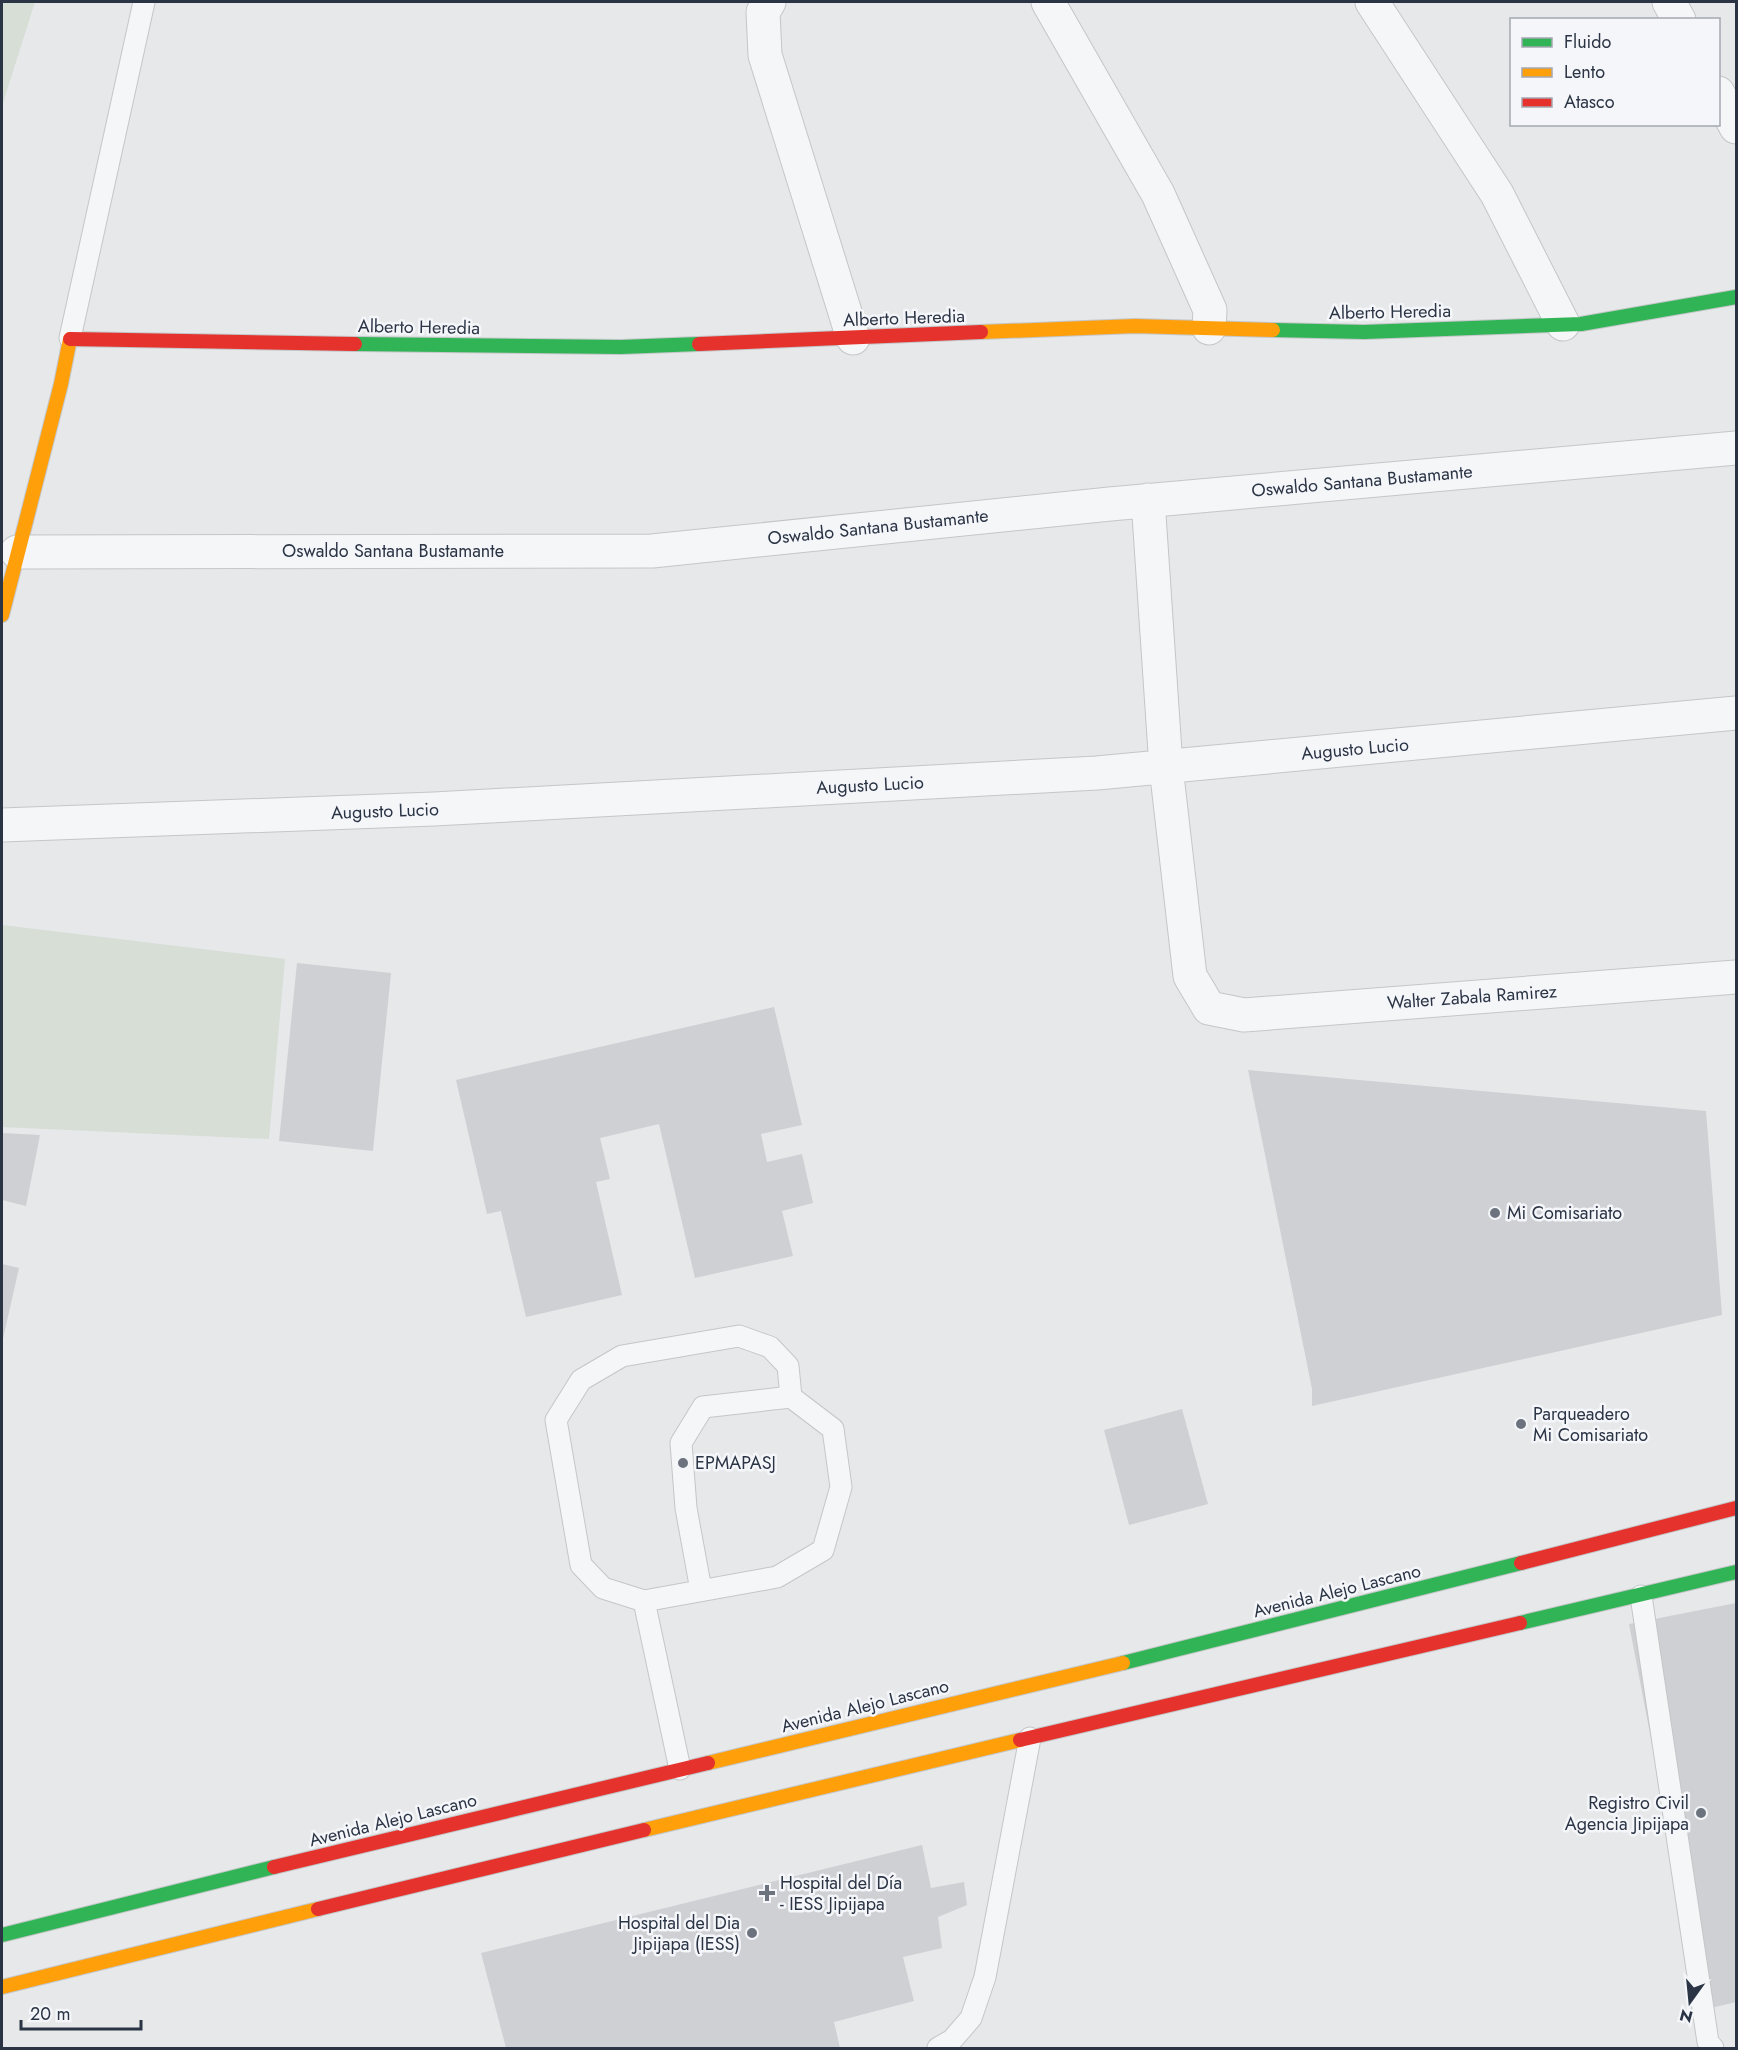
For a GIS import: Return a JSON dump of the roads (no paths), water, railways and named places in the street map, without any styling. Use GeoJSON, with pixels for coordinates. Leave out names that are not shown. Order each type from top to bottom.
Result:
{"type":"FeatureCollection","features":[{"type":"Feature","properties":{"kind":"main road","name":"Alberto Heredia"},"geometry":{"type":"LineString","coordinates":[[70,338],[106,341],[621,347],[1136,326],[1364,332],[1581,324],[1737,297]]}},
{"type":"Feature","properties":{"kind":"main road"},"geometry":{"type":"LineString","coordinates":[[2,615],[16,552],[61,384],[70,338]]}},
{"type":"Feature","properties":{"kind":"main road","name":"Avenida Alejo Lascano"},"geometry":{"type":"LineString","coordinates":[[2,1935],[198,1885],[1185,1647],[1737,1508]]}},
{"type":"Feature","properties":{"kind":"main road"},"geometry":{"type":"LineString","coordinates":[[2,1987],[242,1927],[1030,1738],[1737,1572]]}},
{"type":"Feature","properties":{"kind":"street"},"geometry":{"type":"LineString","coordinates":[[769,2],[763,12],[765,55],[853,338]]}},
{"type":"Feature","properties":{"kind":"street"},"geometry":{"type":"LineString","coordinates":[[1048,2],[1158,194],[1210,310],[1209,328]]}},
{"type":"Feature","properties":{"kind":"street"},"geometry":{"type":"LineString","coordinates":[[1372,2],[1497,194],[1563,324]]}},
{"type":"Feature","properties":{"kind":"street"},"geometry":{"type":"LineString","coordinates":[[1669,2],[1678,18]]}},
{"type":"Feature","properties":{"kind":"street"},"geometry":{"type":"LineString","coordinates":[[1720,95],[1737,127]]}},
{"type":"Feature","properties":{"kind":"street","name":"Oswaldo Santana Bustamante"},"geometry":{"type":"LineString","coordinates":[[16,552],[652,550],[1148,500],[1737,448]]}},
{"type":"Feature","properties":{"kind":"street"},"geometry":{"type":"LineString","coordinates":[[1148,500],[1166,766]]}},
{"type":"Feature","properties":{"kind":"street","name":"Augusto Lucio"},"geometry":{"type":"LineString","coordinates":[[2,825],[434,809],[1086,774],[1737,713]]}},
{"type":"Feature","properties":{"kind":"street","name":"Walter Zabala Ramirez"},"geometry":{"type":"LineString","coordinates":[[1166,766],[1190,976],[1209,1008],[1244,1015],[1737,977]]}},
{"type":"Feature","properties":{"kind":"lane"},"geometry":{"type":"LineString","coordinates":[[70,338],[144,2]]}},
{"type":"Feature","properties":{"kind":"lane"},"geometry":{"type":"LineString","coordinates":[[700,1590],[686,1508],[681,1443],[703,1407],[791,1397],[832,1429],[841,1487],[823,1550],[777,1577],[644,1601],[603,1588],[581,1565],[556,1420],[581,1380],[622,1356],[739,1336],[770,1347],[788,1366],[791,1397]]}},
{"type":"Feature","properties":{"kind":"lane"},"geometry":{"type":"LineString","coordinates":[[1641,1596],[1708,2042],[1713,2049]]}},
{"type":"Feature","properties":{"kind":"lane"},"geometry":{"type":"LineString","coordinates":[[644,1601],[680,1769]]}},
{"type":"Feature","properties":{"kind":"lane"},"geometry":{"type":"LineString","coordinates":[[938,2049],[952,2040],[971,2018],[985,1977],[1030,1738]]}},
{"type":"Feature","properties":{"kind":"place","name":"Mi Comisariato"},"geometry":{"type":"Point","coordinates":[1495,1213]}},
{"type":"Feature","properties":{"kind":"place","name":"Parqueadero Mi Comisariato"},"geometry":{"type":"Point","coordinates":[1521,1424]}},
{"type":"Feature","properties":{"kind":"place","name":"EPMAPASJ"},"geometry":{"type":"Point","coordinates":[683,1463]}},
{"type":"Feature","properties":{"kind":"place","name":"Registro Civil Agencia Jipijapa"},"geometry":{"type":"Point","coordinates":[1701,1813]}},
{"type":"Feature","properties":{"kind":"place","name":"Hospital del Día - IESS Jipijapa"},"geometry":{"type":"Point","coordinates":[767,1893]}},
{"type":"Feature","properties":{"kind":"place","name":"Hospital del Dia Jipijapa (IESS)"},"geometry":{"type":"Point","coordinates":[752,1933]}}]}
